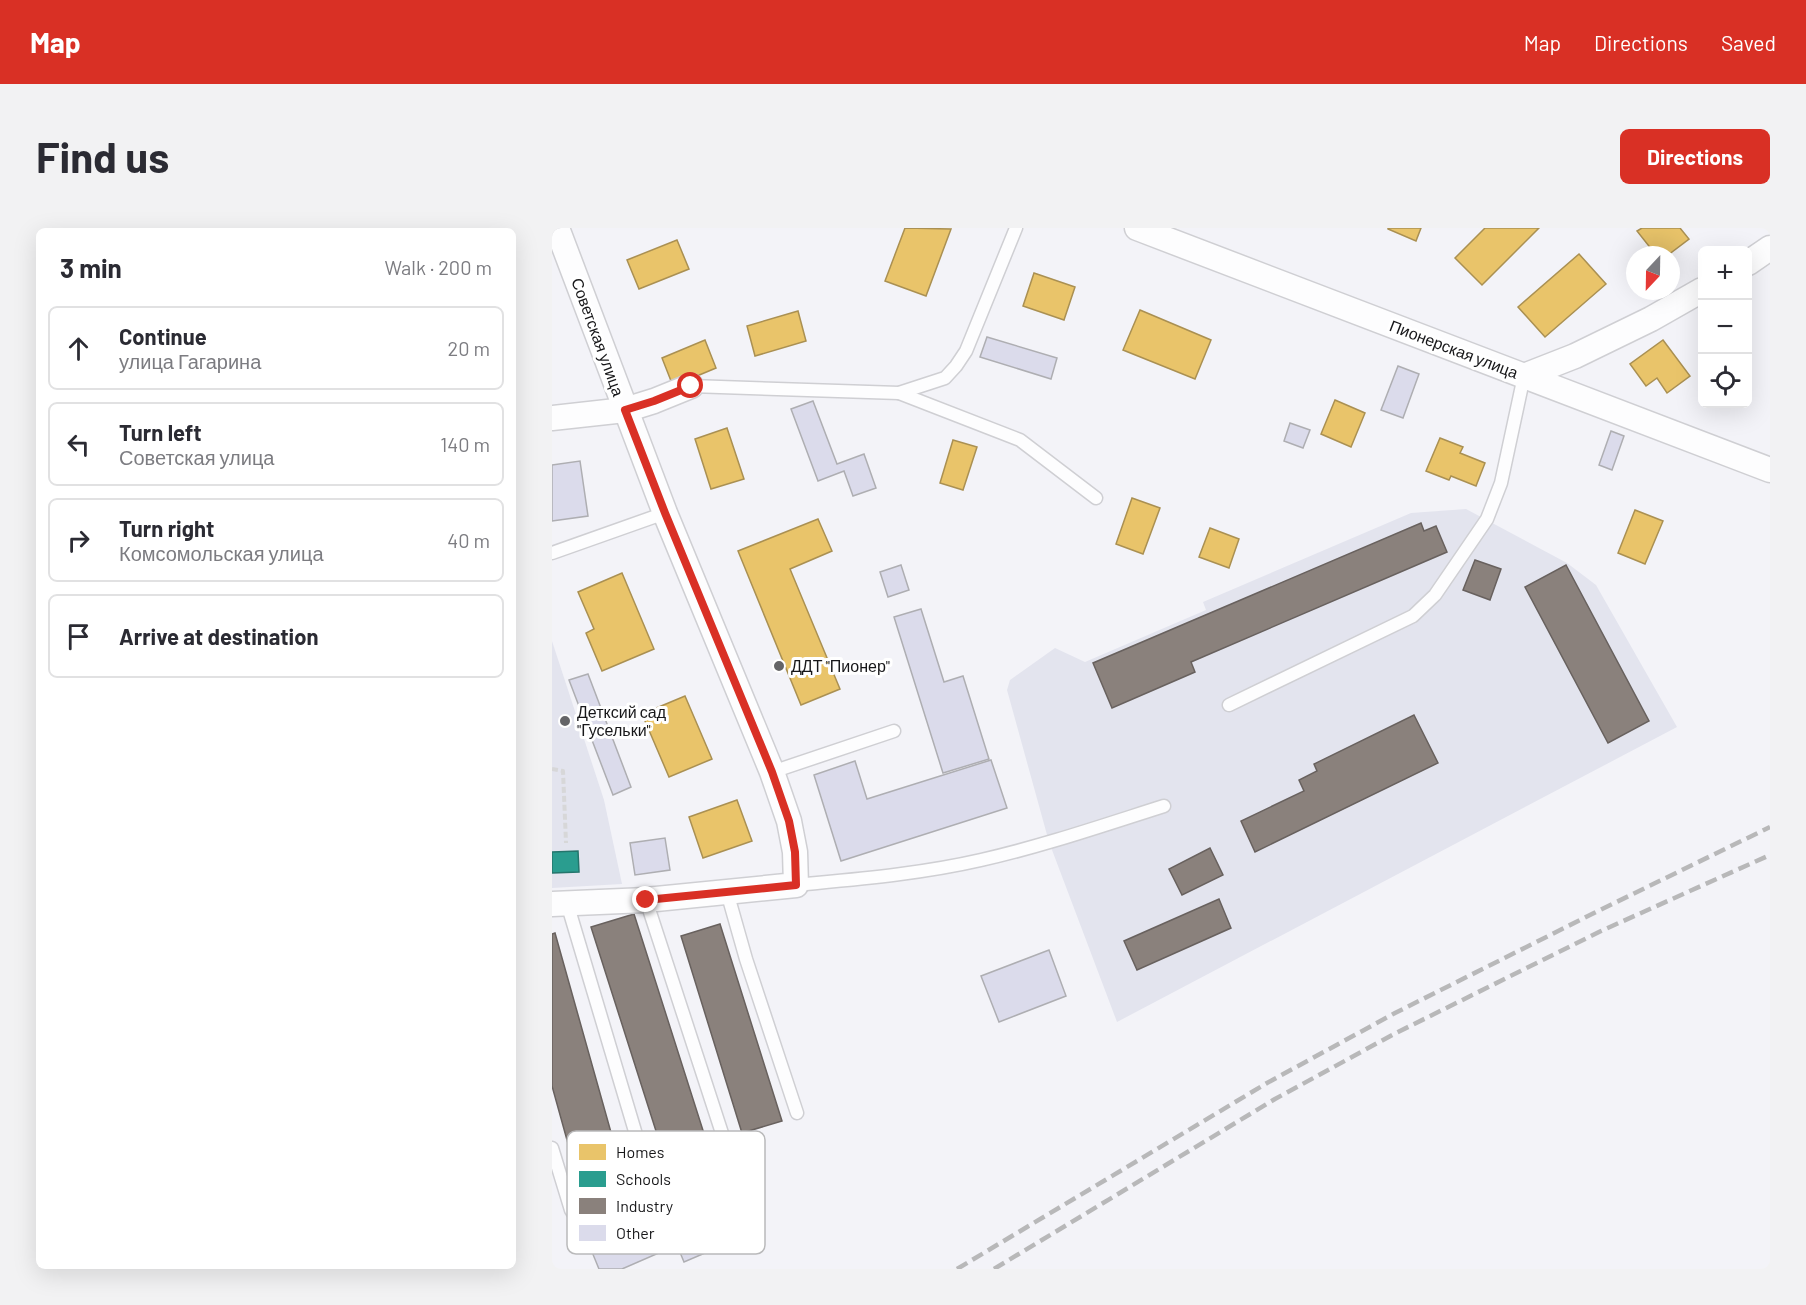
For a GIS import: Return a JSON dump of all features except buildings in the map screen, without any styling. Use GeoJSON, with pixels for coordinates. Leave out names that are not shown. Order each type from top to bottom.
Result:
{"type":"FeatureCollection","features":[{"type":"Feature","properties":{"kind":"street","name":"Советская улица"},"geometry":{"type":"LineString","coordinates":[[557,228],[665,513],[772,772],[789,821],[795,852],[796,885]]}},
{"type":"Feature","properties":{"kind":"street","name":"Пионерская улица"},"geometry":{"type":"LineString","coordinates":[[1137,228],[1770,470]]}},
{"type":"Feature","properties":{"kind":"street"},"geometry":{"type":"LineString","coordinates":[[1752,259],[1770,248]]}},
{"type":"Feature","properties":{"kind":"street"},"geometry":{"type":"LineString","coordinates":[[1524,376],[1575,356],[1651,319],[1698,292]]}},
{"type":"Feature","properties":{"kind":"street"},"geometry":{"type":"LineString","coordinates":[[552,418],[625,410],[691,386]]}},
{"type":"Feature","properties":{"kind":"street"},"geometry":{"type":"LineString","coordinates":[[560,904],[646,900],[796,885]]}},
{"type":"Feature","properties":{"kind":"lane"},"geometry":{"type":"LineString","coordinates":[[899,393],[945,378],[956,366],[966,351],[1016,228]]}},
{"type":"Feature","properties":{"kind":"lane"},"geometry":{"type":"LineString","coordinates":[[1229,705],[1413,616],[1435,595],[1487,519],[1495,502],[1508,456],[1524,376]]}},
{"type":"Feature","properties":{"kind":"lane"},"geometry":{"type":"LineString","coordinates":[[691,386],[899,393],[1020,440],[1096,498]]}},
{"type":"Feature","properties":{"kind":"lane"},"geometry":{"type":"LineString","coordinates":[[552,553],[665,513]]}},
{"type":"Feature","properties":{"kind":"lane"},"geometry":{"type":"LineString","coordinates":[[772,772],[894,731]]}},
{"type":"Feature","properties":{"kind":"lane"},"geometry":{"type":"LineString","coordinates":[[796,885],[888,876],[980,860],[1049,842],[1164,806]]}},
{"type":"Feature","properties":{"kind":"lane"},"geometry":{"type":"LineString","coordinates":[[727,892],[746,958],[797,1113]]}},
{"type":"Feature","properties":{"kind":"lane"},"geometry":{"type":"LineString","coordinates":[[646,900],[721,1131]]}},
{"type":"Feature","properties":{"kind":"lane"},"geometry":{"type":"LineString","coordinates":[[560,904],[633,1131]]}},
{"type":"Feature","properties":{"kind":"lane"},"geometry":{"type":"LineString","coordinates":[[552,1148],[567,1197]]}},
{"type":"Feature","properties":{"kind":"path"},"geometry":{"type":"LineString","coordinates":[[552,769],[563,771],[566,843]]}},
{"type":"Feature","properties":{"kind":"shaded area"},"geometry":{"type":"Polygon","coordinates":[[[1466,509],[1567,563],[1596,585],[1677,727],[1117,1022],[1049,842],[1007,690],[1010,680],[1055,648],[1085,662],[1206,610],[1203,602],[1411,513],[1466,509]]]}},
{"type":"Feature","properties":{"kind":"shaded area","name":"Детксий сад \"Гусельки\""},"geometry":{"type":"Polygon","coordinates":[[[552,641],[604,800],[622,884],[552,888],[552,641]]]}},
{"type":"Feature","properties":{"kind":"railway"},"geometry":{"type":"LineString","coordinates":[[957,1269],[1267,1083],[1395,1013],[1770,827]]}},
{"type":"Feature","properties":{"kind":"railway"},"geometry":{"type":"LineString","coordinates":[[994,1269],[1275,1099],[1394,1034],[1601,931],[1770,855]]}},
{"type":"Feature","properties":{"kind":"place","name":"ДДТ \"Пионер\""},"geometry":{"type":"Point","coordinates":[779,666]}},
{"type":"Feature","properties":{"kind":"place","name":"Детксий сад \"Гусельки\""},"geometry":{"type":"Point","coordinates":[565,721]}},
{"type":"Feature","properties":{"kind":"route"},"geometry":{"type":"LineString","coordinates":[[646,900],[796,885],[795,852],[789,821],[772,772],[625,410],[691,386]]}}]}
